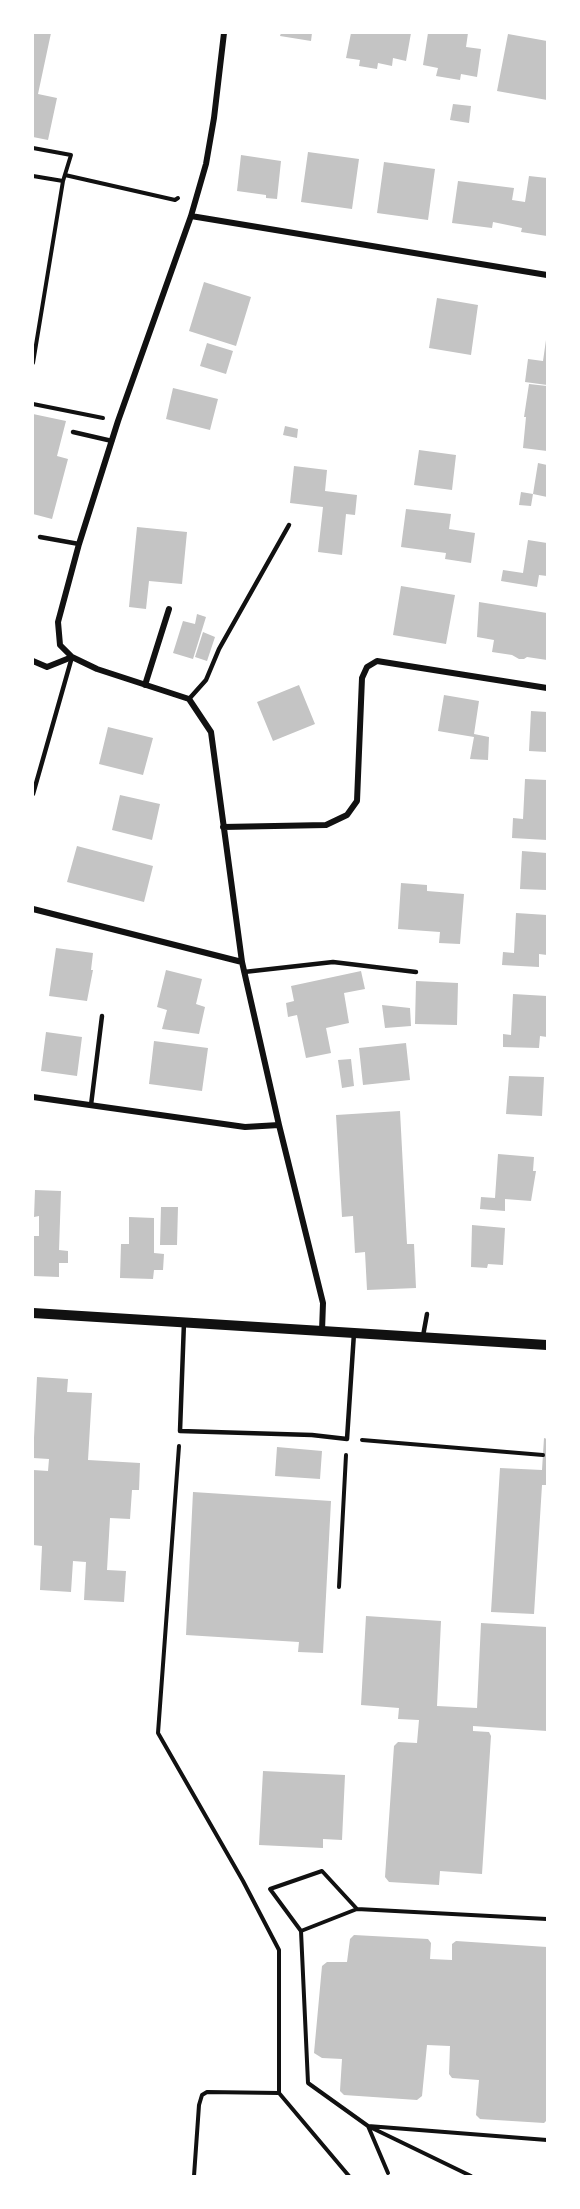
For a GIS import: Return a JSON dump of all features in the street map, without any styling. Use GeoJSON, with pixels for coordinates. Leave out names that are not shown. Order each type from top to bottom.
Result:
{"type":"FeatureCollection","features":[{"type":"Feature","properties":{"kind":"street"},"geometry":{"type":"LineString","coordinates":[[224,33],[214,118],[199,190],[118,421],[79,544],[58,622],[60,645],[72,657],[97,669],[189,699],[211,732],[242,962],[323,1303],[322,1331]]}},
{"type":"Feature","properties":{"kind":"street"},"geometry":{"type":"LineString","coordinates":[[191,216],[547,275]]}},
{"type":"Feature","properties":{"kind":"street"},"geometry":{"type":"LineString","coordinates":[[145,685],[169,609]]}},
{"type":"Feature","properties":{"kind":"street"},"geometry":{"type":"LineString","coordinates":[[33,661],[47,667],[72,657]]}},
{"type":"Feature","properties":{"kind":"street"},"geometry":{"type":"LineString","coordinates":[[223,827],[326,825],[347,815],[357,801],[362,678],[368,667],[377,661],[547,688]]}},
{"type":"Feature","properties":{"kind":"street"},"geometry":{"type":"LineString","coordinates":[[33,909],[242,962]]}},
{"type":"Feature","properties":{"kind":"street"},"geometry":{"type":"LineString","coordinates":[[33,1097],[244,1127],[279,1125]]}},
{"type":"Feature","properties":{"kind":"street"},"geometry":{"type":"LineString","coordinates":[[33,1312],[547,1345]]}},
{"type":"Feature","properties":{"kind":"lane"},"geometry":{"type":"LineString","coordinates":[[73,432],[112,441]]}},
{"type":"Feature","properties":{"kind":"lane"},"geometry":{"type":"LineString","coordinates":[[189,699],[207,680],[219,649],[289,525]]}},
{"type":"Feature","properties":{"kind":"lane"},"geometry":{"type":"LineString","coordinates":[[40,537],[79,544]]}},
{"type":"Feature","properties":{"kind":"lane"},"geometry":{"type":"LineString","coordinates":[[33,794],[72,657]]}},
{"type":"Feature","properties":{"kind":"lane"},"geometry":{"type":"LineString","coordinates":[[244,972],[333,962],[416,972]]}},
{"type":"Feature","properties":{"kind":"lane"},"geometry":{"type":"LineString","coordinates":[[91,1105],[102,1016]]}},
{"type":"Feature","properties":{"kind":"lane"},"geometry":{"type":"LineString","coordinates":[[423,1336],[427,1314]]}},
{"type":"Feature","properties":{"kind":"lane"},"geometry":{"type":"LineString","coordinates":[[184,1322],[180,1431],[312,1435],[347,1439],[354,1333]]}},
{"type":"Feature","properties":{"kind":"path"},"geometry":{"type":"LineString","coordinates":[[33,147],[71,156],[63,181],[33,363]]}},
{"type":"Feature","properties":{"kind":"path"},"geometry":{"type":"LineString","coordinates":[[65,175],[175,200],[199,190]]}},
{"type":"Feature","properties":{"kind":"path"},"geometry":{"type":"LineString","coordinates":[[33,176],[63,181]]}},
{"type":"Feature","properties":{"kind":"path"},"geometry":{"type":"LineString","coordinates":[[33,404],[118,421]]}},
{"type":"Feature","properties":{"kind":"path"},"geometry":{"type":"LineString","coordinates":[[180,1431],[158,1733],[243,1881],[279,1950],[279,2093],[349,2176]]}},
{"type":"Feature","properties":{"kind":"path"},"geometry":{"type":"LineString","coordinates":[[339,1587],[347,1439],[543,1455]]}},
{"type":"Feature","properties":{"kind":"path"},"geometry":{"type":"LineString","coordinates":[[357,1909],[322,1871],[270,1889],[301,1931],[308,2084],[368,2126],[471,2176]]}},
{"type":"Feature","properties":{"kind":"path"},"geometry":{"type":"LineString","coordinates":[[301,1931],[357,1909],[547,1919]]}},
{"type":"Feature","properties":{"kind":"path"},"geometry":{"type":"LineString","coordinates":[[194,2176],[198,2105],[202,2095],[207,2092],[279,2093]]}},
{"type":"Feature","properties":{"kind":"path"},"geometry":{"type":"LineString","coordinates":[[368,2126],[547,2140]]}},
{"type":"Feature","properties":{"kind":"path"},"geometry":{"type":"LineString","coordinates":[[368,2126],[388,2173]]}},
{"type":"Feature","properties":{"kind":"building"},"geometry":{"type":"Polygon","coordinates":[[[33,33],[51,33],[38,94],[57,98],[48,140],[33,137],[33,33]]]}},
{"type":"Feature","properties":{"kind":"building"},"geometry":{"type":"Polygon","coordinates":[[[281,33],[312,33],[311,41],[280,36],[281,33]]]}},
{"type":"Feature","properties":{"kind":"building"},"geometry":{"type":"Polygon","coordinates":[[[351,33],[411,33],[406,61],[393,58],[392,66],[378,63],[377,69],[359,66],[360,60],[346,58],[351,33]]]}},
{"type":"Feature","properties":{"kind":"building"},"geometry":{"type":"Polygon","coordinates":[[[428,33],[468,33],[466,47],[481,49],[477,77],[461,74],[460,80],[436,76],[438,68],[423,65],[428,33]]]}},
{"type":"Feature","properties":{"kind":"building"},"geometry":{"type":"Polygon","coordinates":[[[508,34],[547,41],[547,100],[497,91],[508,34]]]}},
{"type":"Feature","properties":{"kind":"building"},"geometry":{"type":"Polygon","coordinates":[[[453,104],[471,106],[469,123],[450,120],[453,104]]]}},
{"type":"Feature","properties":{"kind":"building"},"geometry":{"type":"Polygon","coordinates":[[[308,152],[359,159],[352,209],[301,202],[308,152]]]}},
{"type":"Feature","properties":{"kind":"building"},"geometry":{"type":"Polygon","coordinates":[[[241,155],[281,161],[277,199],[237,191],[241,155]]]}},
{"type":"Feature","properties":{"kind":"building"},"geometry":{"type":"Polygon","coordinates":[[[384,162],[435,169],[428,220],[377,213],[384,162]]]}},
{"type":"Feature","properties":{"kind":"building"},"geometry":{"type":"Polygon","coordinates":[[[529,176],[547,178],[547,236],[521,232],[522,228],[493,222],[492,228],[452,223],[458,181],[514,188],[512,200],[525,202],[529,176]]]}},
{"type":"Feature","properties":{"kind":"building"},"geometry":{"type":"Polygon","coordinates":[[[204,282],[251,297],[236,346],[189,331],[204,282]]]}},
{"type":"Feature","properties":{"kind":"building"},"geometry":{"type":"Polygon","coordinates":[[[437,298],[478,305],[471,355],[429,348],[437,298]]]}},
{"type":"Feature","properties":{"kind":"building"},"geometry":{"type":"Polygon","coordinates":[[[546,340],[547,385],[525,382],[528,359],[543,361],[546,340]]]}},
{"type":"Feature","properties":{"kind":"building"},"geometry":{"type":"Polygon","coordinates":[[[207,343],[233,351],[226,374],[200,366],[207,343]]]}},
{"type":"Feature","properties":{"kind":"building"},"geometry":{"type":"Polygon","coordinates":[[[529,384],[547,386],[547,451],[523,448],[526,417],[524,417],[529,384]]]}},
{"type":"Feature","properties":{"kind":"building"},"geometry":{"type":"Polygon","coordinates":[[[173,388],[218,399],[210,430],[166,419],[173,388]]]}},
{"type":"Feature","properties":{"kind":"building"},"geometry":{"type":"Polygon","coordinates":[[[33,414],[66,421],[57,456],[68,459],[52,519],[33,514],[33,414]]]}},
{"type":"Feature","properties":{"kind":"building"},"geometry":{"type":"Polygon","coordinates":[[[285,426],[298,429],[297,438],[283,435],[285,426]]]}},
{"type":"Feature","properties":{"kind":"building"},"geometry":{"type":"Polygon","coordinates":[[[419,450],[456,455],[452,490],[414,485],[419,450]]]}},
{"type":"Feature","properties":{"kind":"building"},"geometry":{"type":"Polygon","coordinates":[[[538,463],[547,465],[547,497],[533,494],[538,463]]]}},
{"type":"Feature","properties":{"kind":"building"},"geometry":{"type":"Polygon","coordinates":[[[294,466],[327,470],[325,491],[357,495],[355,515],[346,514],[342,555],[318,552],[323,507],[290,503],[294,466]]]}},
{"type":"Feature","properties":{"kind":"building"},"geometry":{"type":"Polygon","coordinates":[[[521,492],[533,494],[531,506],[519,505],[521,492]]]}},
{"type":"Feature","properties":{"kind":"building"},"geometry":{"type":"Polygon","coordinates":[[[406,509],[451,514],[449,529],[475,533],[471,563],[445,559],[446,553],[401,547],[406,509]]]}},
{"type":"Feature","properties":{"kind":"building"},"geometry":{"type":"Polygon","coordinates":[[[137,527],[187,532],[182,584],[149,581],[146,609],[129,607],[137,527]]]}},
{"type":"Feature","properties":{"kind":"building"},"geometry":{"type":"Polygon","coordinates":[[[528,540],[547,543],[547,576],[539,575],[537,587],[501,581],[503,570],[523,573],[528,540]]]}},
{"type":"Feature","properties":{"kind":"building"},"geometry":{"type":"Polygon","coordinates":[[[401,586],[455,595],[446,644],[393,635],[401,586]]]}},
{"type":"Feature","properties":{"kind":"building"},"geometry":{"type":"Polygon","coordinates":[[[479,602],[547,613],[547,660],[527,657],[519,659],[512,655],[492,652],[494,640],[477,637],[479,602]]]}},
{"type":"Feature","properties":{"kind":"building"},"geometry":{"type":"Polygon","coordinates":[[[197,614],[206,617],[193,659],[173,653],[183,621],[195,624],[197,614]]]}},
{"type":"Feature","properties":{"kind":"building"},"geometry":{"type":"Polygon","coordinates":[[[203,632],[215,637],[207,661],[195,657],[203,632]]]}},
{"type":"Feature","properties":{"kind":"building"},"geometry":{"type":"Polygon","coordinates":[[[299,685],[315,724],[273,741],[257,702],[299,685]]]}},
{"type":"Feature","properties":{"kind":"building"},"geometry":{"type":"Polygon","coordinates":[[[444,695],[479,701],[474,734],[489,737],[488,760],[470,759],[474,737],[438,731],[444,695]]]}},
{"type":"Feature","properties":{"kind":"building"},"geometry":{"type":"Polygon","coordinates":[[[531,711],[547,712],[547,752],[529,751],[531,711]]]}},
{"type":"Feature","properties":{"kind":"building"},"geometry":{"type":"Polygon","coordinates":[[[108,727],[153,738],[143,775],[99,764],[108,727]]]}},
{"type":"Feature","properties":{"kind":"building"},"geometry":{"type":"Polygon","coordinates":[[[525,779],[547,780],[547,840],[512,838],[513,818],[523,819],[525,779]]]}},
{"type":"Feature","properties":{"kind":"building"},"geometry":{"type":"Polygon","coordinates":[[[120,795],[160,804],[152,840],[112,830],[120,795]]]}},
{"type":"Feature","properties":{"kind":"building"},"geometry":{"type":"Polygon","coordinates":[[[77,846],[153,866],[144,902],[67,882],[77,846]]]}},
{"type":"Feature","properties":{"kind":"building"},"geometry":{"type":"Polygon","coordinates":[[[522,851],[547,853],[547,890],[520,889],[522,851]]]}},
{"type":"Feature","properties":{"kind":"building"},"geometry":{"type":"Polygon","coordinates":[[[401,883],[427,885],[427,891],[464,894],[460,944],[439,943],[440,932],[398,929],[401,883]]]}},
{"type":"Feature","properties":{"kind":"building"},"geometry":{"type":"Polygon","coordinates":[[[516,913],[547,915],[547,955],[539,954],[539,967],[502,965],[503,952],[514,953],[516,913]]]}},
{"type":"Feature","properties":{"kind":"building"},"geometry":{"type":"Polygon","coordinates":[[[56,948],[93,953],[91,970],[93,970],[87,1001],[49,996],[56,948]]]}},
{"type":"Feature","properties":{"kind":"building"},"geometry":{"type":"Polygon","coordinates":[[[166,970],[202,979],[196,1004],[205,1007],[199,1034],[162,1029],[167,1010],[157,1007],[166,970]]]}},
{"type":"Feature","properties":{"kind":"building"},"geometry":{"type":"Polygon","coordinates":[[[361,971],[365,989],[344,993],[349,1023],[326,1028],[331,1053],[306,1058],[297,1015],[288,1017],[286,1003],[294,1001],[291,986],[361,971]]]}},
{"type":"Feature","properties":{"kind":"building"},"geometry":{"type":"Polygon","coordinates":[[[416,981],[458,983],[457,1025],[415,1024],[416,981]]]}},
{"type":"Feature","properties":{"kind":"building"},"geometry":{"type":"Polygon","coordinates":[[[513,994],[547,996],[547,1037],[540,1036],[539,1048],[503,1047],[503,1034],[511,1035],[513,994]]]}},
{"type":"Feature","properties":{"kind":"building"},"geometry":{"type":"Polygon","coordinates":[[[382,1005],[410,1008],[411,1026],[385,1028],[382,1005]]]}},
{"type":"Feature","properties":{"kind":"building"},"geometry":{"type":"Polygon","coordinates":[[[46,1032],[82,1037],[77,1076],[41,1071],[46,1032]]]}},
{"type":"Feature","properties":{"kind":"building"},"geometry":{"type":"Polygon","coordinates":[[[154,1041],[208,1048],[202,1091],[149,1084],[154,1041]]]}},
{"type":"Feature","properties":{"kind":"building"},"geometry":{"type":"Polygon","coordinates":[[[406,1043],[410,1080],[363,1085],[359,1048],[406,1043]]]}},
{"type":"Feature","properties":{"kind":"building"},"geometry":{"type":"Polygon","coordinates":[[[351,1059],[354,1086],[342,1088],[338,1060],[351,1059]]]}},
{"type":"Feature","properties":{"kind":"building"},"geometry":{"type":"Polygon","coordinates":[[[509,1076],[544,1077],[542,1116],[506,1114],[509,1076]]]}},
{"type":"Feature","properties":{"kind":"building"},"geometry":{"type":"Polygon","coordinates":[[[400,1111],[407,1244],[414,1244],[416,1288],[367,1290],[365,1252],[355,1253],[353,1216],[342,1217],[336,1115],[400,1111]]]}},
{"type":"Feature","properties":{"kind":"building"},"geometry":{"type":"Polygon","coordinates":[[[498,1154],[534,1157],[533,1171],[536,1171],[531,1201],[505,1199],[505,1211],[480,1209],[481,1197],[495,1198],[498,1154]]]}},
{"type":"Feature","properties":{"kind":"building"},"geometry":{"type":"Polygon","coordinates":[[[35,1190],[61,1191],[59,1250],[68,1251],[68,1263],[59,1263],[59,1277],[33,1276],[33,1236],[39,1236],[39,1216],[34,1217],[35,1190]]]}},
{"type":"Feature","properties":{"kind":"building"},"geometry":{"type":"Polygon","coordinates":[[[161,1207],[178,1207],[177,1245],[160,1245],[161,1207]]]}},
{"type":"Feature","properties":{"kind":"building"},"geometry":{"type":"Polygon","coordinates":[[[129,1217],[154,1218],[154,1253],[164,1254],[163,1270],[154,1270],[153,1279],[120,1278],[121,1244],[129,1244],[129,1217]]]}},
{"type":"Feature","properties":{"kind":"building"},"geometry":{"type":"Polygon","coordinates":[[[472,1225],[505,1228],[503,1265],[488,1264],[487,1268],[471,1267],[472,1225]]]}},
{"type":"Feature","properties":{"kind":"building"},"geometry":{"type":"Polygon","coordinates":[[[37,1377],[68,1379],[67,1392],[92,1393],[88,1460],[140,1463],[139,1490],[132,1490],[130,1519],[110,1518],[107,1570],[126,1571],[124,1602],[84,1600],[86,1562],[73,1561],[71,1592],[40,1590],[42,1546],[33,1545],[33,1470],[48,1471],[49,1459],[33,1458],[37,1377]]]}},
{"type":"Feature","properties":{"kind":"building"},"geometry":{"type":"Polygon","coordinates":[[[544,1438],[547,1439],[547,1485],[542,1485],[534,1614],[491,1612],[500,1468],[542,1470],[544,1438]]]}},
{"type":"Feature","properties":{"kind":"building"},"geometry":{"type":"Polygon","coordinates":[[[277,1447],[322,1451],[320,1479],[275,1476],[277,1447]]]}},
{"type":"Feature","properties":{"kind":"building"},"geometry":{"type":"Polygon","coordinates":[[[193,1492],[331,1501],[323,1653],[298,1652],[299,1642],[186,1635],[193,1492]]]}},
{"type":"Feature","properties":{"kind":"building"},"geometry":{"type":"Polygon","coordinates":[[[366,1616],[441,1621],[437,1706],[477,1708],[481,1623],[547,1627],[547,1731],[473,1726],[473,1731],[489,1732],[491,1736],[482,1874],[440,1871],[439,1885],[389,1882],[385,1877],[394,1746],[398,1742],[417,1743],[419,1720],[398,1719],[399,1708],[361,1705],[366,1616]]]}},
{"type":"Feature","properties":{"kind":"building"},"geometry":{"type":"Polygon","coordinates":[[[263,1771],[345,1775],[342,1840],[323,1839],[323,1848],[259,1845],[263,1771]]]}},
{"type":"Feature","properties":{"kind":"building"},"geometry":{"type":"Polygon","coordinates":[[[354,1935],[428,1939],[431,1943],[430,1959],[452,1960],[452,1944],[456,1941],[547,1947],[547,2120],[544,2123],[480,2119],[476,2115],[479,2080],[452,2078],[449,2074],[450,2046],[427,2045],[422,2096],[417,2100],[344,2095],[340,2091],[342,2059],[322,2058],[314,2053],[322,1966],[327,1962],[347,1962],[350,1939],[354,1935]]]}}]}
